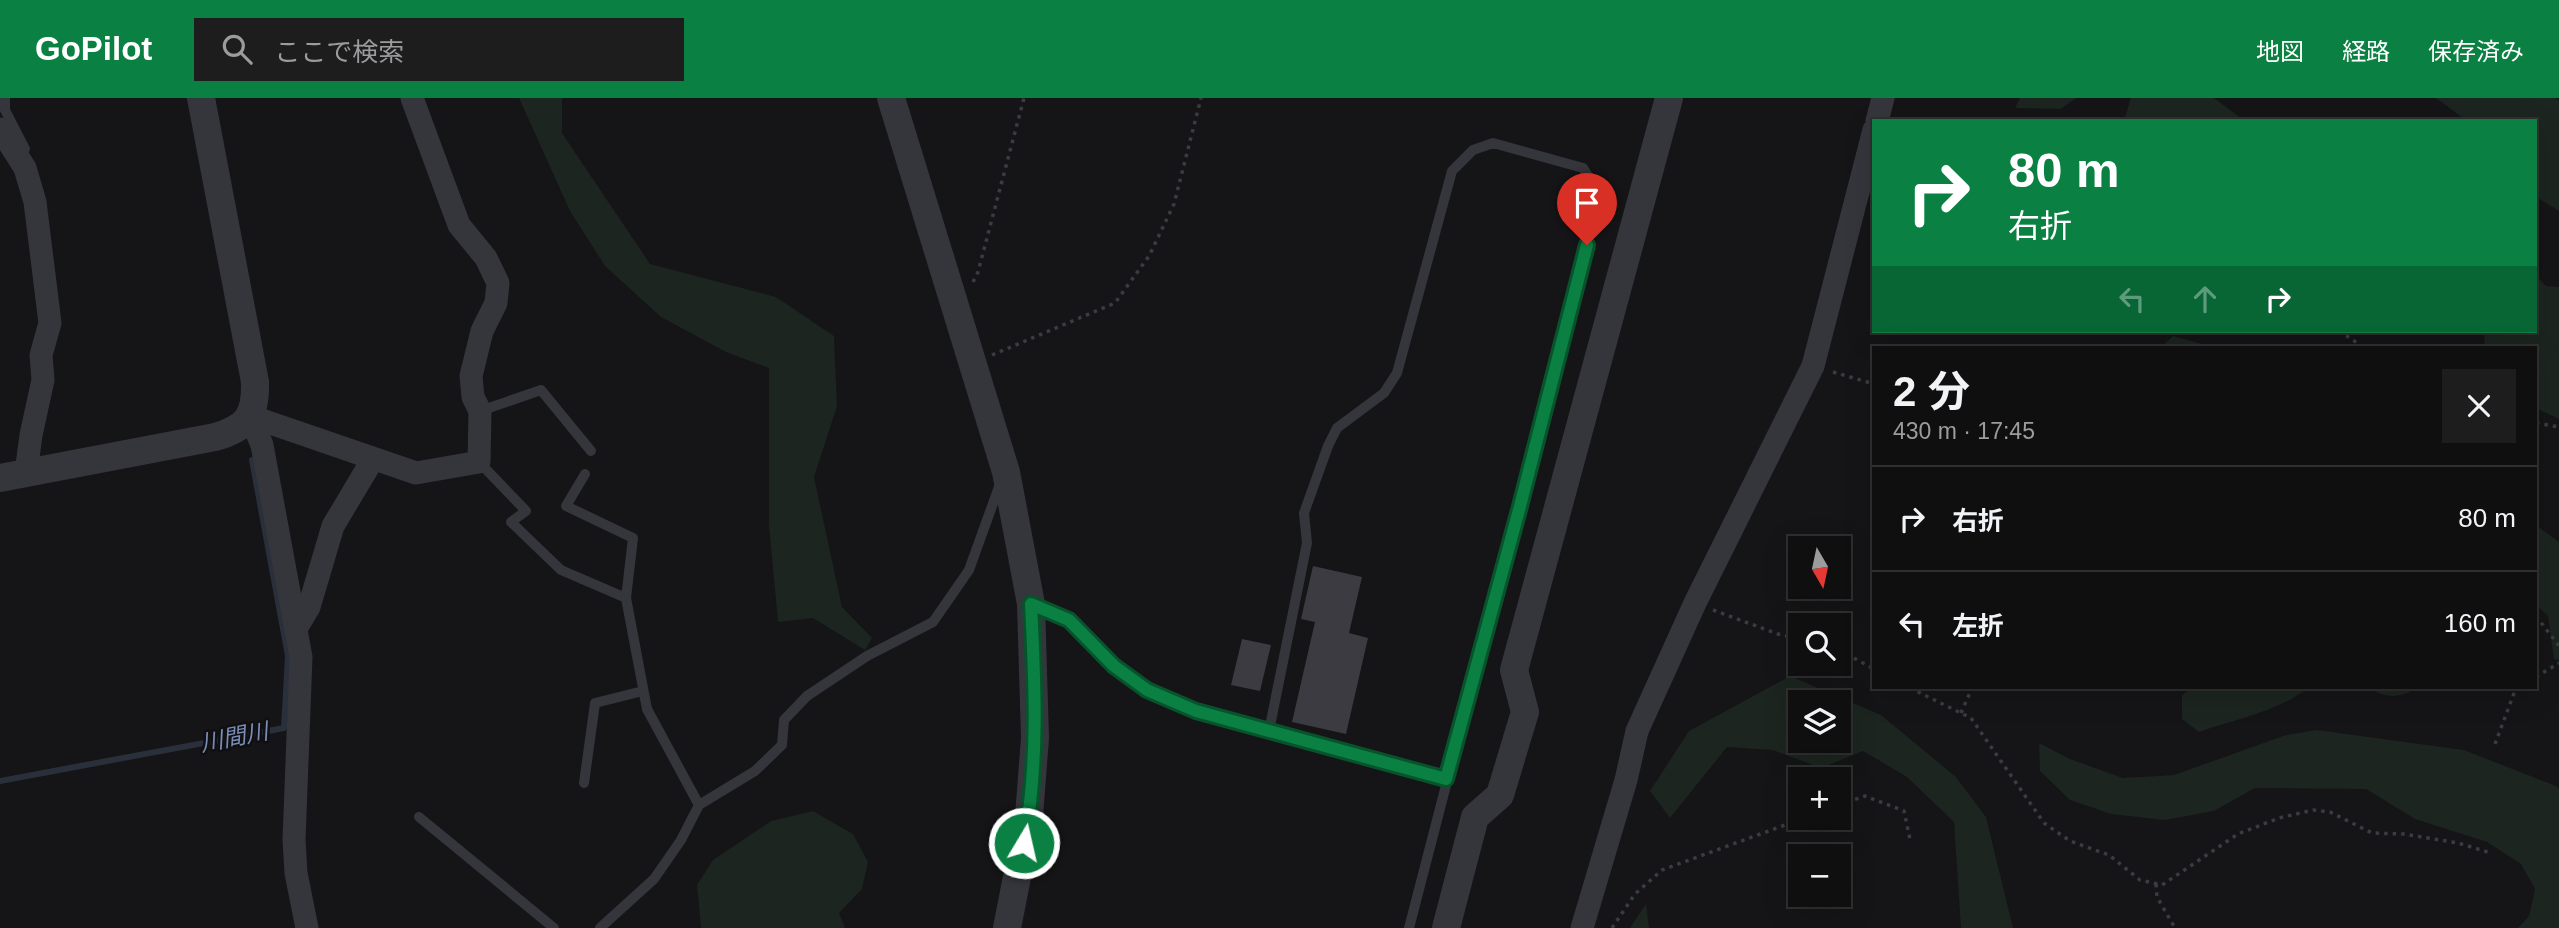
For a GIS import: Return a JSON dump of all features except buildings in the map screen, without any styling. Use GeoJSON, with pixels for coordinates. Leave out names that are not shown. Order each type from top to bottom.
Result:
{"type":"FeatureCollection","features":[{"type":"Feature","properties":{"kind":"street"},"geometry":{"type":"LineString","coordinates":[[13,475],[215,437],[241,427],[250,416],[256,396],[255,382],[201,98]]}},
{"type":"Feature","properties":{"kind":"street"},"geometry":{"type":"LineString","coordinates":[[250,416],[416,473],[479,462],[480,411],[473,397],[471,376],[482,331],[496,303],[498,283],[486,258],[459,225],[412,98]]}},
{"type":"Feature","properties":{"kind":"street"},"geometry":{"type":"LineString","coordinates":[[891,98],[975,364],[1006,472],[1031,604],[1035,738],[1029,816],[1007,928]]}},
{"type":"Feature","properties":{"kind":"street"},"geometry":{"type":"LineString","coordinates":[[1446,928],[1475,817],[1500,795],[1525,712],[1514,670],[1669,98]]}},
{"type":"Feature","properties":{"kind":"street"},"geometry":{"type":"LineString","coordinates":[[1877,119],[1882,98]]}},
{"type":"Feature","properties":{"kind":"street"},"geometry":{"type":"LineString","coordinates":[[0,129],[25,168],[35,202],[50,323],[41,355],[43,380],[31,435],[13,475]]}},
{"type":"Feature","properties":{"kind":"street"},"geometry":{"type":"LineString","coordinates":[[1582,928],[1626,780],[1637,731],[1695,603],[1813,366],[1872,138]]}},
{"type":"Feature","properties":{"kind":"street"},"geometry":{"type":"LineString","coordinates":[[250,416],[262,445],[298,627],[301,657],[294,840],[296,873],[307,928]]}},
{"type":"Feature","properties":{"kind":"street"},"geometry":{"type":"LineString","coordinates":[[298,627],[309,607],[333,526],[373,459]]}},
{"type":"Feature","properties":{"kind":"lane"},"geometry":{"type":"LineString","coordinates":[[5,98],[5,110],[35,170],[35,202]]}},
{"type":"Feature","properties":{"kind":"lane"},"geometry":{"type":"LineString","coordinates":[[1269,731],[1307,543],[1304,513],[1337,428],[1384,393],[1397,373],[1452,172],[1473,150],[1493,143],[1583,168],[1596,189],[1593,219],[1409,928]]}},
{"type":"Feature","properties":{"kind":"lane"},"geometry":{"type":"LineString","coordinates":[[480,411],[541,390],[591,451]]}},
{"type":"Feature","properties":{"kind":"lane"},"geometry":{"type":"LineString","coordinates":[[479,462],[526,511],[512,522],[561,570],[626,598]]}},
{"type":"Feature","properties":{"kind":"lane"},"geometry":{"type":"LineString","coordinates":[[600,928],[654,879],[681,840],[698,805],[755,771],[782,745],[784,720],[807,696],[867,656],[933,622],[970,570],[1006,472]]}},
{"type":"Feature","properties":{"kind":"lane"},"geometry":{"type":"LineString","coordinates":[[585,474],[566,506],[633,538],[626,598],[647,709],[698,805]]}},
{"type":"Feature","properties":{"kind":"lane"},"geometry":{"type":"LineString","coordinates":[[1031,604],[1069,620],[1114,666],[1147,690],[1196,711],[1446,779]]}},
{"type":"Feature","properties":{"kind":"lane"},"geometry":{"type":"LineString","coordinates":[[584,783],[596,703],[643,691]]}},
{"type":"Feature","properties":{"kind":"lane"},"geometry":{"type":"LineString","coordinates":[[419,817],[554,928]]}},
{"type":"Feature","properties":{"kind":"path"},"geometry":{"type":"LineString","coordinates":[[958,312],[978,272],[1024,98]]}},
{"type":"Feature","properties":{"kind":"path"},"geometry":{"type":"LineString","coordinates":[[975,364],[1115,303],[1149,257],[1174,204],[1201,98]]}},
{"type":"Feature","properties":{"kind":"path"},"geometry":{"type":"LineString","coordinates":[[2342,333],[2362,346]]}},
{"type":"Feature","properties":{"kind":"path"},"geometry":{"type":"LineString","coordinates":[[1813,366],[1872,383]]}},
{"type":"Feature","properties":{"kind":"path"},"geometry":{"type":"LineString","coordinates":[[2537,423],[2559,427]]}},
{"type":"Feature","properties":{"kind":"path"},"geometry":{"type":"LineString","coordinates":[[1695,603],[1788,636]]}},
{"type":"Feature","properties":{"kind":"path"},"geometry":{"type":"LineString","coordinates":[[2537,617],[2559,646]]}},
{"type":"Feature","properties":{"kind":"path"},"geometry":{"type":"LineString","coordinates":[[1851,657],[1872,668]]}},
{"type":"Feature","properties":{"kind":"path"},"geometry":{"type":"LineString","coordinates":[[2537,676],[2559,663]]}},
{"type":"Feature","properties":{"kind":"path"},"geometry":{"type":"LineString","coordinates":[[1912,689],[1971,718],[2044,823],[2070,841],[2109,855],[2140,880],[2162,885],[2238,834],[2279,818],[2313,810],[2330,812],[2372,833],[2418,836],[2459,843],[2491,853]]}},
{"type":"Feature","properties":{"kind":"path"},"geometry":{"type":"LineString","coordinates":[[1961,713],[1972,689]]}},
{"type":"Feature","properties":{"kind":"path"},"geometry":{"type":"LineString","coordinates":[[2495,744],[2516,689]]}},
{"type":"Feature","properties":{"kind":"path"},"geometry":{"type":"LineString","coordinates":[[1851,802],[1866,796],[1904,811],[1910,839]]}},
{"type":"Feature","properties":{"kind":"path"},"geometry":{"type":"LineString","coordinates":[[1612,928],[1635,894],[1662,870],[1788,824]]}},
{"type":"Feature","properties":{"kind":"path"},"geometry":{"type":"LineString","coordinates":[[2156,884],[2157,897],[2175,928]]}},
{"type":"Feature","properties":{"kind":"shaded area"},"geometry":{"type":"Polygon","coordinates":[[[519,98],[562,98],[562,133],[650,264],[776,297],[834,336],[837,406],[814,477],[842,607],[872,638],[865,650],[813,618],[778,622],[769,525],[769,368],[726,352],[661,317],[605,266],[570,211],[519,98]]]}},
{"type":"Feature","properties":{"kind":"shaded area"},"geometry":{"type":"Polygon","coordinates":[[[2020,98],[2076,98],[2061,109],[2015,108],[2020,98]]]}},
{"type":"Feature","properties":{"kind":"shaded area"},"geometry":{"type":"Polygon","coordinates":[[[2131,98],[2214,98],[2242,119],[2175,119],[2125,117],[2131,98]]]}},
{"type":"Feature","properties":{"kind":"shaded area"},"geometry":{"type":"Polygon","coordinates":[[[2436,98],[2559,100],[2559,211],[2537,198],[2537,119],[2464,119],[2436,98]]]}},
{"type":"Feature","properties":{"kind":"shaded area"},"geometry":{"type":"Polygon","coordinates":[[[2537,276],[2546,286],[2559,287],[2559,419],[2537,408],[2537,346],[2484,346],[2485,333],[2537,333],[2537,276]]]}},
{"type":"Feature","properties":{"kind":"shaded area"},"geometry":{"type":"Polygon","coordinates":[[[2173,336],[2210,346],[2162,346],[2173,336]]]}},
{"type":"Feature","properties":{"kind":"shaded area"},"geometry":{"type":"Polygon","coordinates":[[[2537,526],[2559,542],[2559,660],[2554,659],[2548,616],[2537,606],[2537,526]]]}},
{"type":"Feature","properties":{"kind":"shaded area"},"geometry":{"type":"Polygon","coordinates":[[[1790,676],[1823,690],[1788,690],[1788,753],[1851,753],[1851,702],[1881,715],[1956,777],[1986,817],[2013,928],[1961,928],[1954,822],[1907,777],[1863,751],[1818,767],[1773,750],[1727,747],[1670,818],[1650,791],[1689,731],[1790,676]]]}},
{"type":"Feature","properties":{"kind":"shaded area"},"geometry":{"type":"Polygon","coordinates":[[[2189,689],[2306,689],[2269,709],[2199,732],[2182,719],[2182,696],[2189,689]]]}},
{"type":"Feature","properties":{"kind":"shaded area"},"geometry":{"type":"Polygon","coordinates":[[[2371,689],[2416,689],[2393,696],[2371,689]]]}},
{"type":"Feature","properties":{"kind":"shaded area"},"geometry":{"type":"Polygon","coordinates":[[[2317,730],[2464,750],[2556,786],[2559,789],[2559,928],[2518,928],[2529,916],[2535,889],[2521,864],[2487,842],[2415,819],[2366,789],[2255,788],[2214,811],[2165,820],[2111,814],[2070,800],[2040,771],[2039,743],[2070,759],[2123,778],[2174,775],[2286,735],[2317,730]]]}},
{"type":"Feature","properties":{"kind":"shaded area"},"geometry":{"type":"Polygon","coordinates":[[[813,811],[853,834],[868,862],[862,889],[839,913],[845,928],[701,928],[697,885],[713,860],[771,821],[813,811]]]}},
{"type":"Feature","properties":{"kind":"shaded area"},"geometry":{"type":"Polygon","coordinates":[[[1646,904],[1649,928],[1630,928],[1646,904]]]}},
{"type":"Feature","properties":{"kind":"waterway","name":"川間川"},"geometry":{"type":"LineString","coordinates":[[0,781],[284,728],[288,656],[252,460]]}},
{"type":"Feature","properties":{"kind":"route"},"geometry":{"type":"LineString","coordinates":[[1024,843],[1029,816],[1035,738],[1031,604],[1069,620],[1114,666],[1147,690],[1170,701],[1196,711],[1446,779],[1587,245]]}}]}
